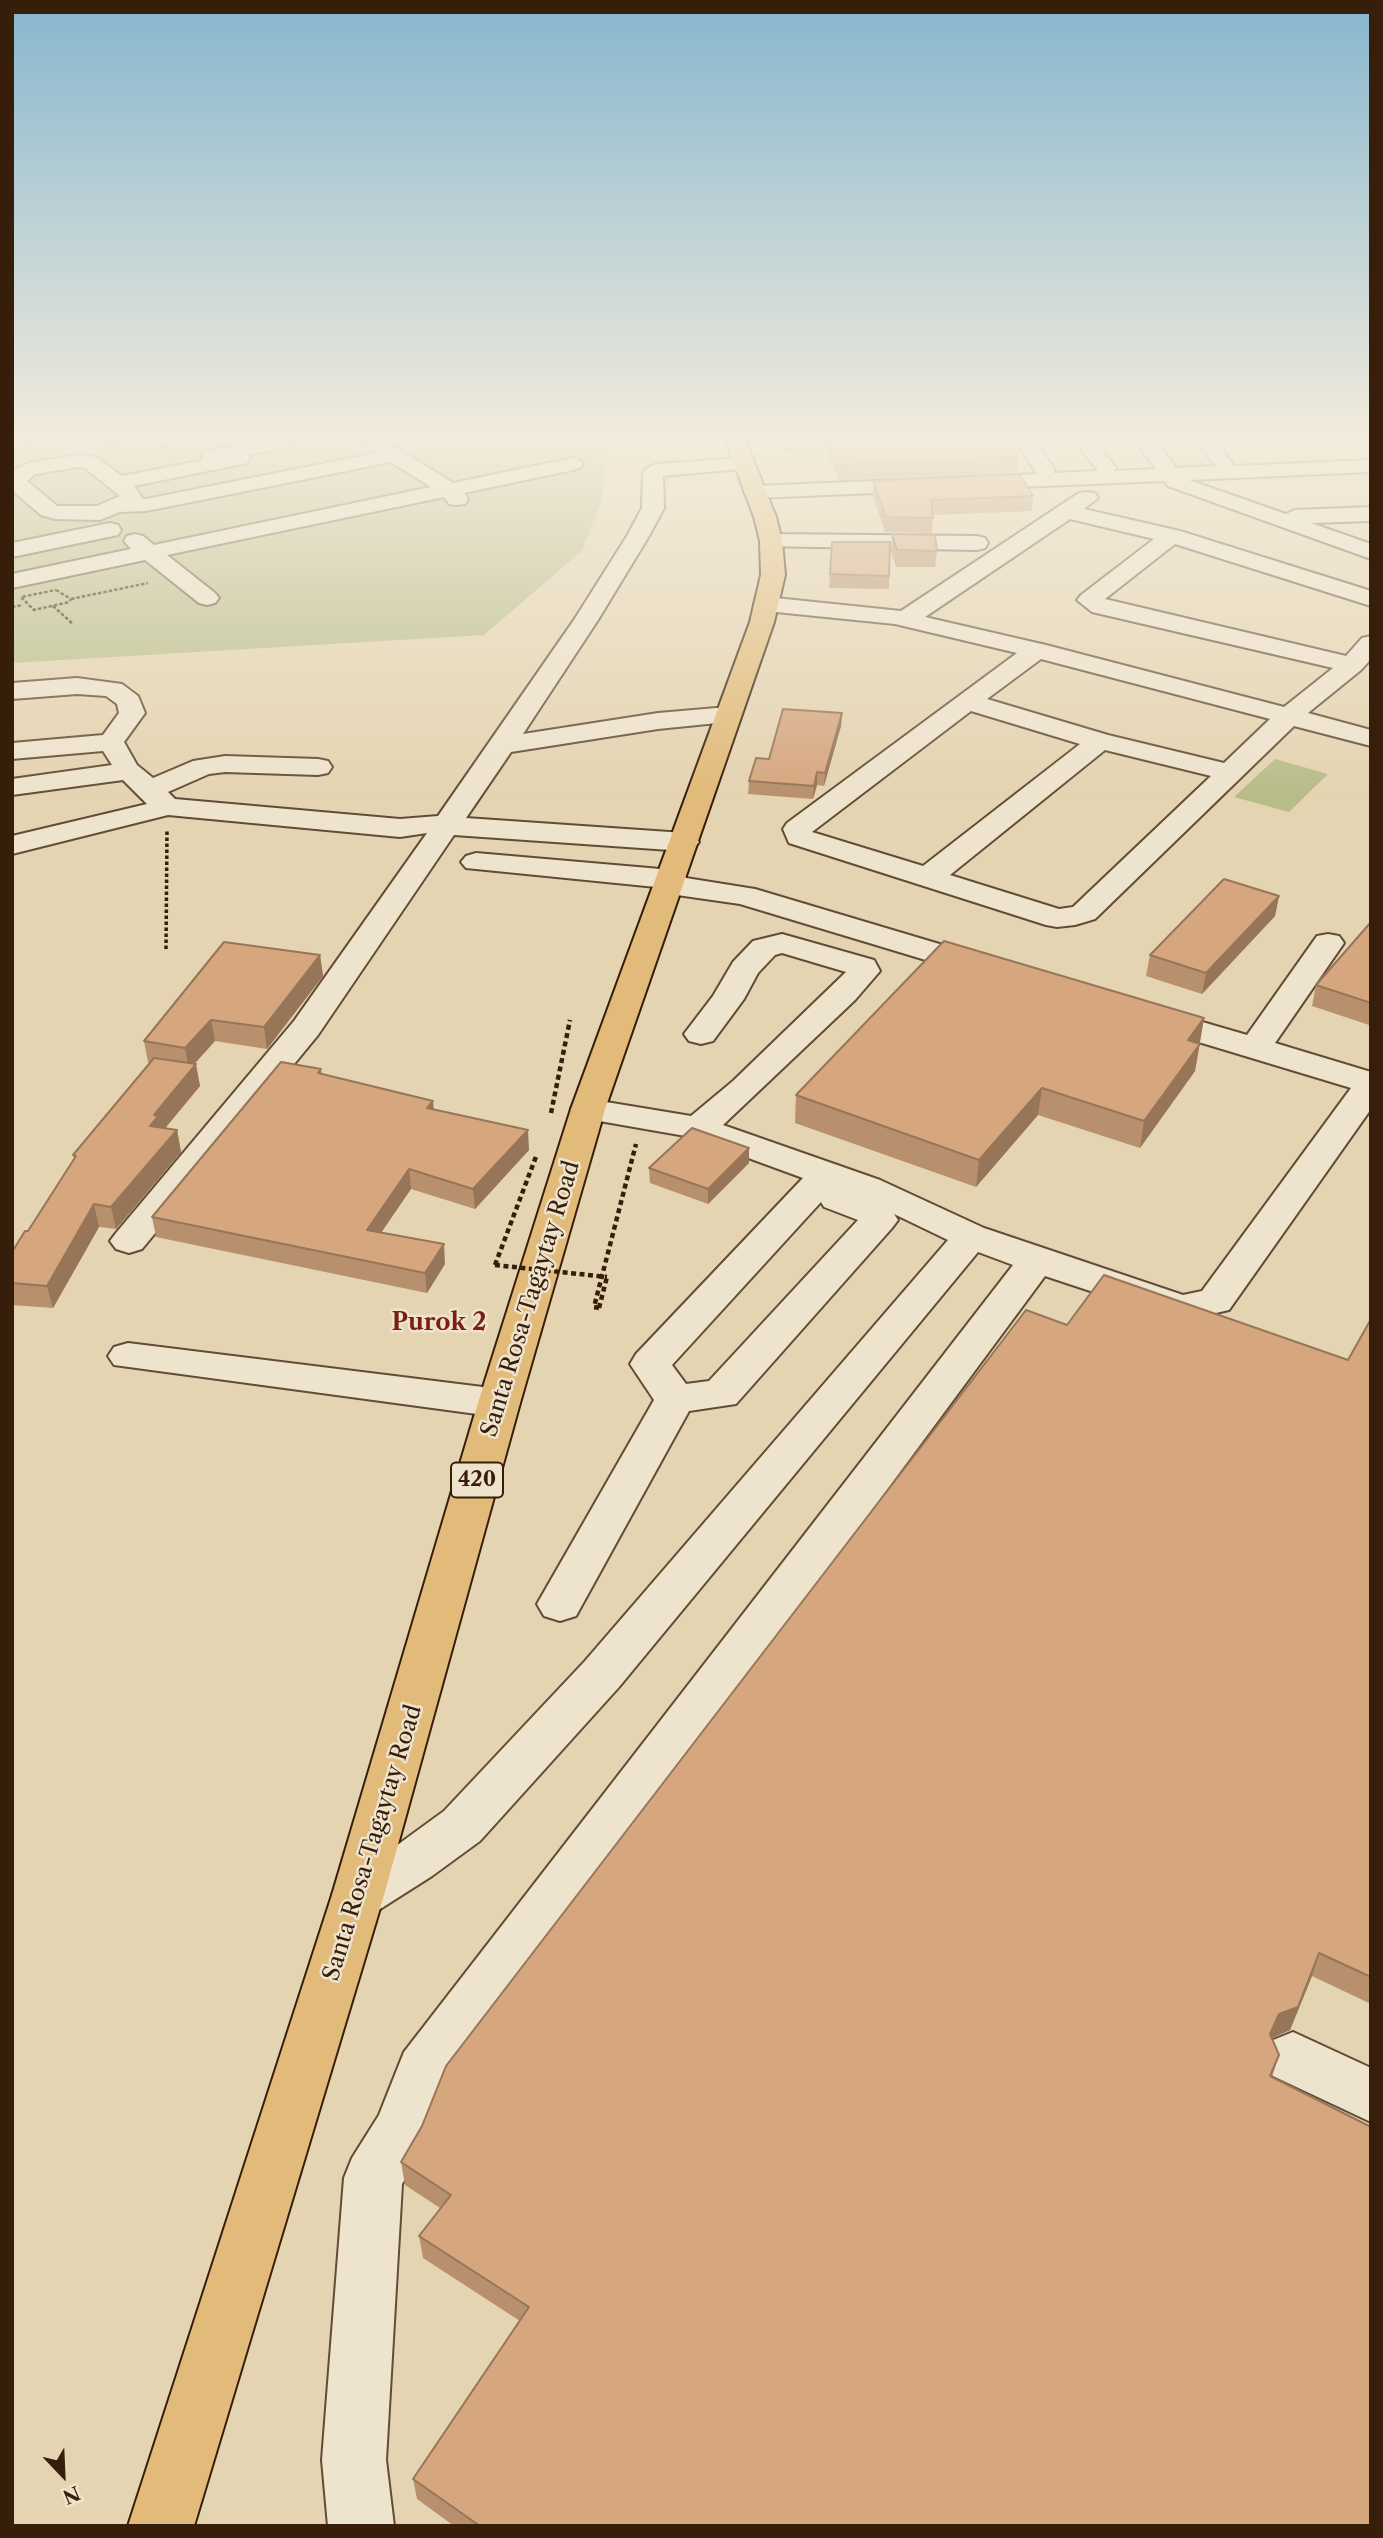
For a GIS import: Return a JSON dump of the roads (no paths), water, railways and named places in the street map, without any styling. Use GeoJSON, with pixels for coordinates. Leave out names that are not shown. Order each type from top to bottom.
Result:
{"type":"FeatureCollection","features":[{"type":"Feature","properties":{"kind":"main road","name":"Santa Rosa-Tagaytay Road"},"geometry":{"type":"LineString","coordinates":[[161,2526],[412,1714],[499,1403],[569,1112],[677,865],[765,608],[773,575],[772,560]]}},
{"type":"Feature","properties":{"kind":"street"},"geometry":{"type":"LineString","coordinates":[[28,585],[119,560]]}},
{"type":"Feature","properties":{"kind":"street"},"geometry":{"type":"LineString","coordinates":[[161,560],[207,598]]}},
{"type":"Feature","properties":{"kind":"street"},"geometry":{"type":"LineString","coordinates":[[175,572],[222,560]]}},
{"type":"Feature","properties":{"kind":"street"},"geometry":{"type":"LineString","coordinates":[[129,1241],[306,1028],[502,745],[623,560]]}},
{"type":"Feature","properties":{"kind":"street"},"geometry":{"type":"LineString","coordinates":[[896,617],[988,560]]}},
{"type":"Feature","properties":{"kind":"street"},"geometry":{"type":"LineString","coordinates":[[1140,560],[1089,600],[1100,607],[1352,665]]}},
{"type":"Feature","properties":{"kind":"street"},"geometry":{"type":"LineString","coordinates":[[1249,560],[1371,599]]}},
{"type":"Feature","properties":{"kind":"street"},"geometry":{"type":"LineString","coordinates":[[765,608],[896,617],[1037,650],[1371,737]]}},
{"type":"Feature","properties":{"kind":"street"},"geometry":{"type":"LineString","coordinates":[[1037,650],[796,831],[799,837],[1057,918],[1084,913],[1232,774],[1290,715],[1352,665],[1371,643]]}},
{"type":"Feature","properties":{"kind":"street"},"geometry":{"type":"LineString","coordinates":[[12,691],[77,686],[113,689],[129,701],[132,712],[111,742],[12,751]]}},
{"type":"Feature","properties":{"kind":"street"},"geometry":{"type":"LineString","coordinates":[[968,702],[1100,741],[1232,774]]}},
{"type":"Feature","properties":{"kind":"street"},"geometry":{"type":"LineString","coordinates":[[502,745],[657,721],[728,715]]}},
{"type":"Feature","properties":{"kind":"street"},"geometry":{"type":"LineString","coordinates":[[926,878],[1100,741]]}},
{"type":"Feature","properties":{"kind":"street"},"geometry":{"type":"LineString","coordinates":[[111,742],[149,789]]}},
{"type":"Feature","properties":{"kind":"street"},"geometry":{"type":"LineString","coordinates":[[12,845],[203,767],[225,764],[318,766]]}},
{"type":"Feature","properties":{"kind":"street"},"geometry":{"type":"LineString","coordinates":[[12,787],[149,789],[400,828],[418,836],[441,831],[677,865],[744,895],[1006,974]]}},
{"type":"Feature","properties":{"kind":"street"},"geometry":{"type":"LineString","coordinates":[[477,862],[677,865]]}},
{"type":"Feature","properties":{"kind":"street"},"geometry":{"type":"LineString","coordinates":[[698,1128],[745,1088],[844,993],[864,971],[863,967],[782,943],[764,948],[744,969],[728,999],[701,1034]]}},
{"type":"Feature","properties":{"kind":"street"},"geometry":{"type":"LineString","coordinates":[[1255,1048],[1328,943]]}},
{"type":"Feature","properties":{"kind":"street"},"geometry":{"type":"LineString","coordinates":[[820,1182],[867,1188],[971,1236],[1181,1307],[1215,1301],[1371,1084],[1124,1009]]}},
{"type":"Feature","properties":{"kind":"street"},"geometry":{"type":"LineString","coordinates":[[569,1112],[642,1118],[698,1128],[820,1182],[874,1213],[879,1220],[721,1394],[675,1399]]}},
{"type":"Feature","properties":{"kind":"street"},"geometry":{"type":"LineString","coordinates":[[675,1399],[650,1364],[820,1182]]}},
{"type":"Feature","properties":{"kind":"street"},"geometry":{"type":"LineString","coordinates":[[358,1895],[414,1861],[462,1826],[602,1674],[971,1236]]}},
{"type":"Feature","properties":{"kind":"street"},"geometry":{"type":"LineString","coordinates":[[361,2526],[354,2460],[373,2178],[403,2129],[424,2070],[1037,1260]]}},
{"type":"Feature","properties":{"kind":"street"},"geometry":{"type":"LineString","coordinates":[[128,1356],[499,1403]]}},
{"type":"Feature","properties":{"kind":"street"},"geometry":{"type":"LineString","coordinates":[[560,1604],[675,1399]]}},
{"type":"Feature","properties":{"kind":"street"},"geometry":{"type":"LineString","coordinates":[[1293,2058],[1371,2096]]}},
{"type":"Feature","properties":{"kind":"district","name":"Purok 2"},"geometry":{"type":"Point","coordinates":[439,1323]}}]}
